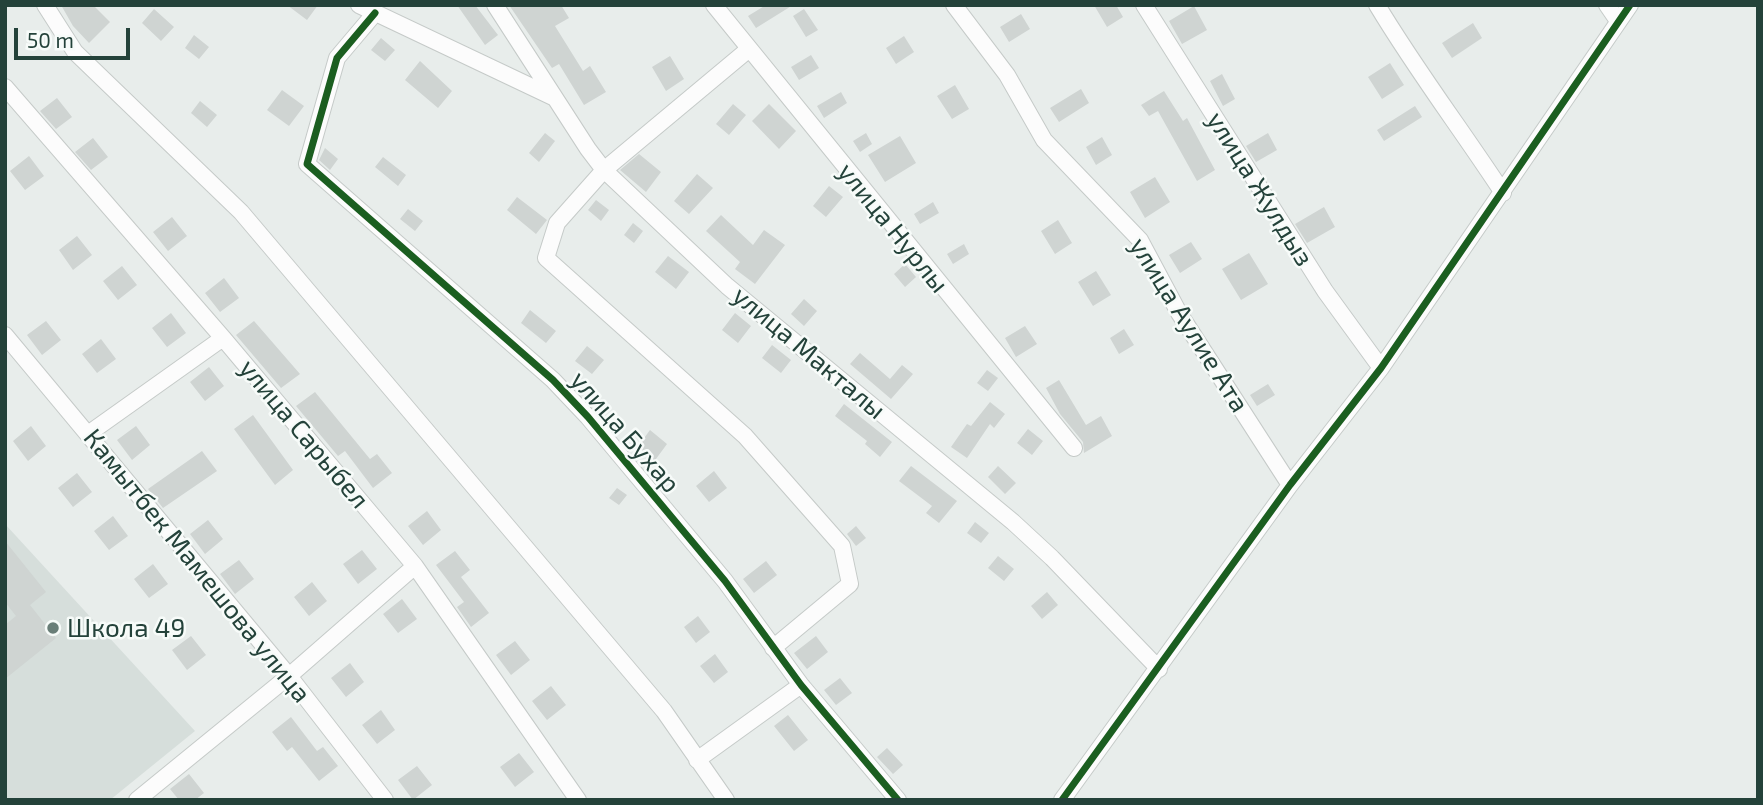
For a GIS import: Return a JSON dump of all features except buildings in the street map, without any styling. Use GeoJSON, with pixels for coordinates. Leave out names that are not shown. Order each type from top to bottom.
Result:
{"type":"FeatureCollection","features":[{"type":"Feature","properties":{"kind":"street"},"geometry":{"type":"LineString","coordinates":[[45,5],[75,52],[241,212],[664,711],[726,800]]}},
{"type":"Feature","properties":{"kind":"street"},"geometry":{"type":"LineString","coordinates":[[359,5],[557,99]]}},
{"type":"Feature","properties":{"kind":"street","name":"улица Макталы"},"geometry":{"type":"LineString","coordinates":[[495,5],[604,170],[727,286],[1013,522],[1159,669]]}},
{"type":"Feature","properties":{"kind":"street","name":"улица Нурлы"},"geometry":{"type":"LineString","coordinates":[[714,5],[1074,448]]}},
{"type":"Feature","properties":{"kind":"street","name":"улица Аулие Ата"},"geometry":{"type":"LineString","coordinates":[[954,5],[1007,75],[1044,140],[1140,240],[1179,313],[1290,485]]}},
{"type":"Feature","properties":{"kind":"street","name":"улица Жулдыз"},"geometry":{"type":"LineString","coordinates":[[1144,5],[1325,291],[1381,368]]}},
{"type":"Feature","properties":{"kind":"street"},"geometry":{"type":"LineString","coordinates":[[1377,5],[1419,74],[1462,130],[1503,193]]}},
{"type":"Feature","properties":{"kind":"street"},"geometry":{"type":"LineString","coordinates":[[1607,5],[1618,21]]}},
{"type":"Feature","properties":{"kind":"street"},"geometry":{"type":"LineString","coordinates":[[1062,800],[1290,485],[1381,368],[1630,5]]}},
{"type":"Feature","properties":{"kind":"street","name":"улица Бухар"},"geometry":{"type":"LineString","coordinates":[[375,13],[337,58],[307,164],[553,380],[588,417],[724,580],[801,685],[898,800]]}},
{"type":"Feature","properties":{"kind":"street"},"geometry":{"type":"LineString","coordinates":[[749,49],[604,170],[557,223],[547,258],[745,436],[842,547],[850,584],[773,648]]}},
{"type":"Feature","properties":{"kind":"street","name":"улица Сарыбел"},"geometry":{"type":"LineString","coordinates":[[5,86],[415,566],[578,800]]}},
{"type":"Feature","properties":{"kind":"street","name":"Камытбек Мамешова улица"},"geometry":{"type":"LineString","coordinates":[[5,335],[289,677],[385,800]]}},
{"type":"Feature","properties":{"kind":"street"},"geometry":{"type":"LineString","coordinates":[[88,433],[223,338]]}},
{"type":"Feature","properties":{"kind":"street"},"geometry":{"type":"LineString","coordinates":[[137,800],[156,794],[415,566]]}},
{"type":"Feature","properties":{"kind":"street"},"geometry":{"type":"LineString","coordinates":[[697,760],[801,685]]}},
{"type":"Feature","properties":{"kind":"shaded area","name":"Школа 49"},"geometry":{"type":"Polygon","coordinates":[[[5,524],[195,731],[110,800],[5,800],[5,524]]]}},
{"type":"Feature","properties":{"kind":"cycle path"},"geometry":{"type":"LineString","coordinates":[[1062,800],[1290,485],[1381,368],[1630,5]]}},
{"type":"Feature","properties":{"kind":"cycle path"},"geometry":{"type":"LineString","coordinates":[[375,13],[337,58],[307,164],[553,380],[588,417],[725,581],[801,685],[898,800]]}},
{"type":"Feature","properties":{"kind":"place","name":"Школа 49"},"geometry":{"type":"Point","coordinates":[53,628]}}]}
